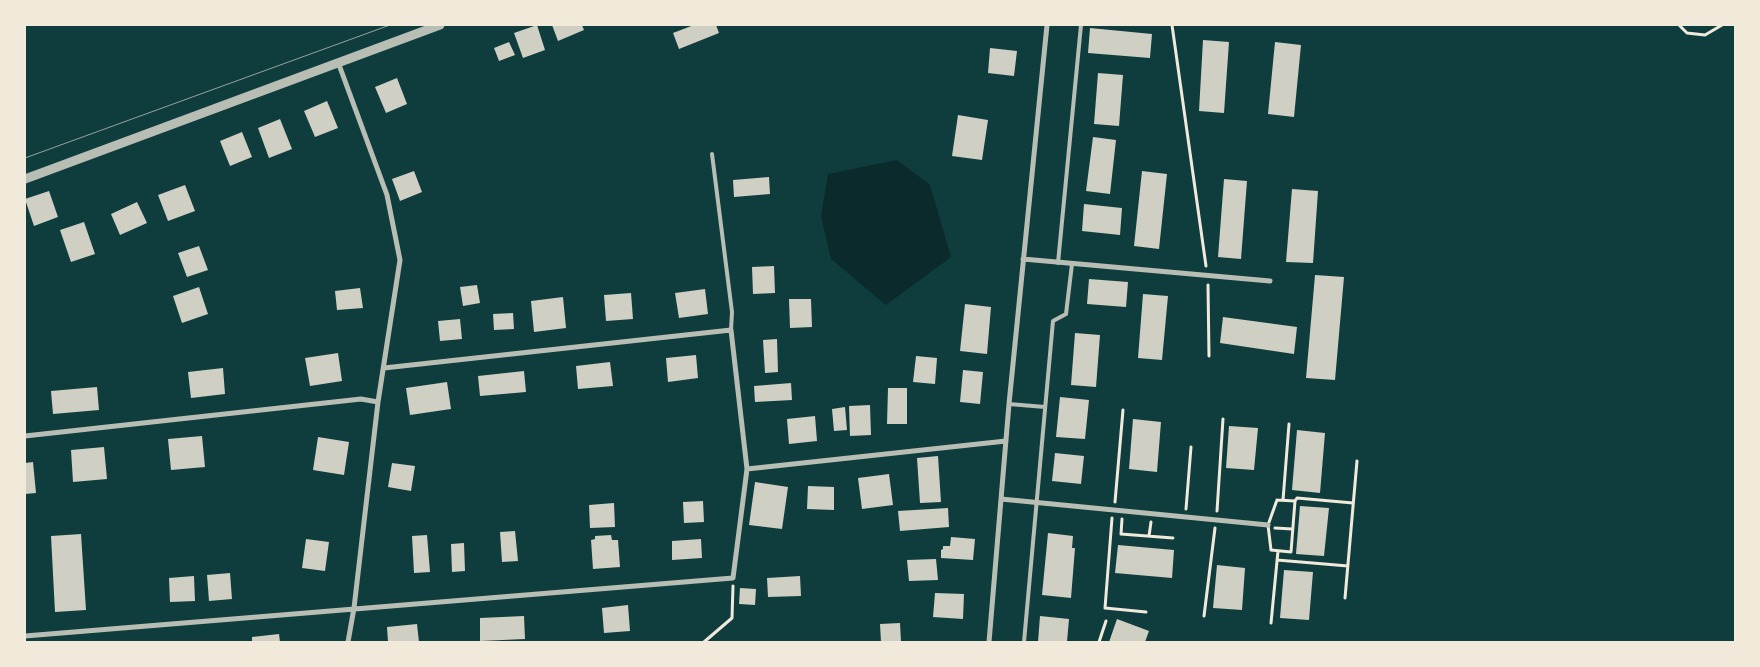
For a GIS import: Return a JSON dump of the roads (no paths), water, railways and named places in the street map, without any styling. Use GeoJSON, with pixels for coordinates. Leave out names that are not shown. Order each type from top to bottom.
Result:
{"type":"FeatureCollection","features":[{"type":"Feature","properties":{"kind":"street"},"geometry":{"type":"LineString","coordinates":[[25,179],[440,25]]}},
{"type":"Feature","properties":{"kind":"street"},"geometry":{"type":"LineString","coordinates":[[989,642],[1009,404],[1047,25]]}},
{"type":"Feature","properties":{"kind":"street"},"geometry":{"type":"LineString","coordinates":[[338,62],[387,195],[400,260],[378,402],[354,608],[348,642]]}},
{"type":"Feature","properties":{"kind":"street"},"geometry":{"type":"LineString","coordinates":[[1023,259],[1270,281]]}},
{"type":"Feature","properties":{"kind":"street"},"geometry":{"type":"LineString","coordinates":[[25,636],[733,578],[747,469],[731,330],[384,368]]}},
{"type":"Feature","properties":{"kind":"street"},"geometry":{"type":"LineString","coordinates":[[25,436],[361,399],[378,402]]}},
{"type":"Feature","properties":{"kind":"street"},"geometry":{"type":"LineString","coordinates":[[747,469],[1006,441]]}},
{"type":"Feature","properties":{"kind":"street"},"geometry":{"type":"LineString","coordinates":[[1001,499],[1268,525]]}},
{"type":"Feature","properties":{"kind":"lane"},"geometry":{"type":"LineString","coordinates":[[1058,262],[1081,25]]}},
{"type":"Feature","properties":{"kind":"lane"},"geometry":{"type":"LineString","coordinates":[[712,154],[732,312],[731,330]]}},
{"type":"Feature","properties":{"kind":"lane"},"geometry":{"type":"LineString","coordinates":[[1024,642],[1053,321],[1066,314],[1072,264]]}},
{"type":"Feature","properties":{"kind":"lane"},"geometry":{"type":"LineString","coordinates":[[1009,404],[1045,407]]}},
{"type":"Feature","properties":{"kind":"water"},"geometry":{"type":"Polygon","coordinates":[[[897,160],[930,185],[951,257],[886,305],[831,259],[821,216],[828,174],[897,160]]]}},
{"type":"Feature","properties":{"kind":"tram line"},"geometry":{"type":"LineString","coordinates":[[25,158],[390,25]]}}]}
